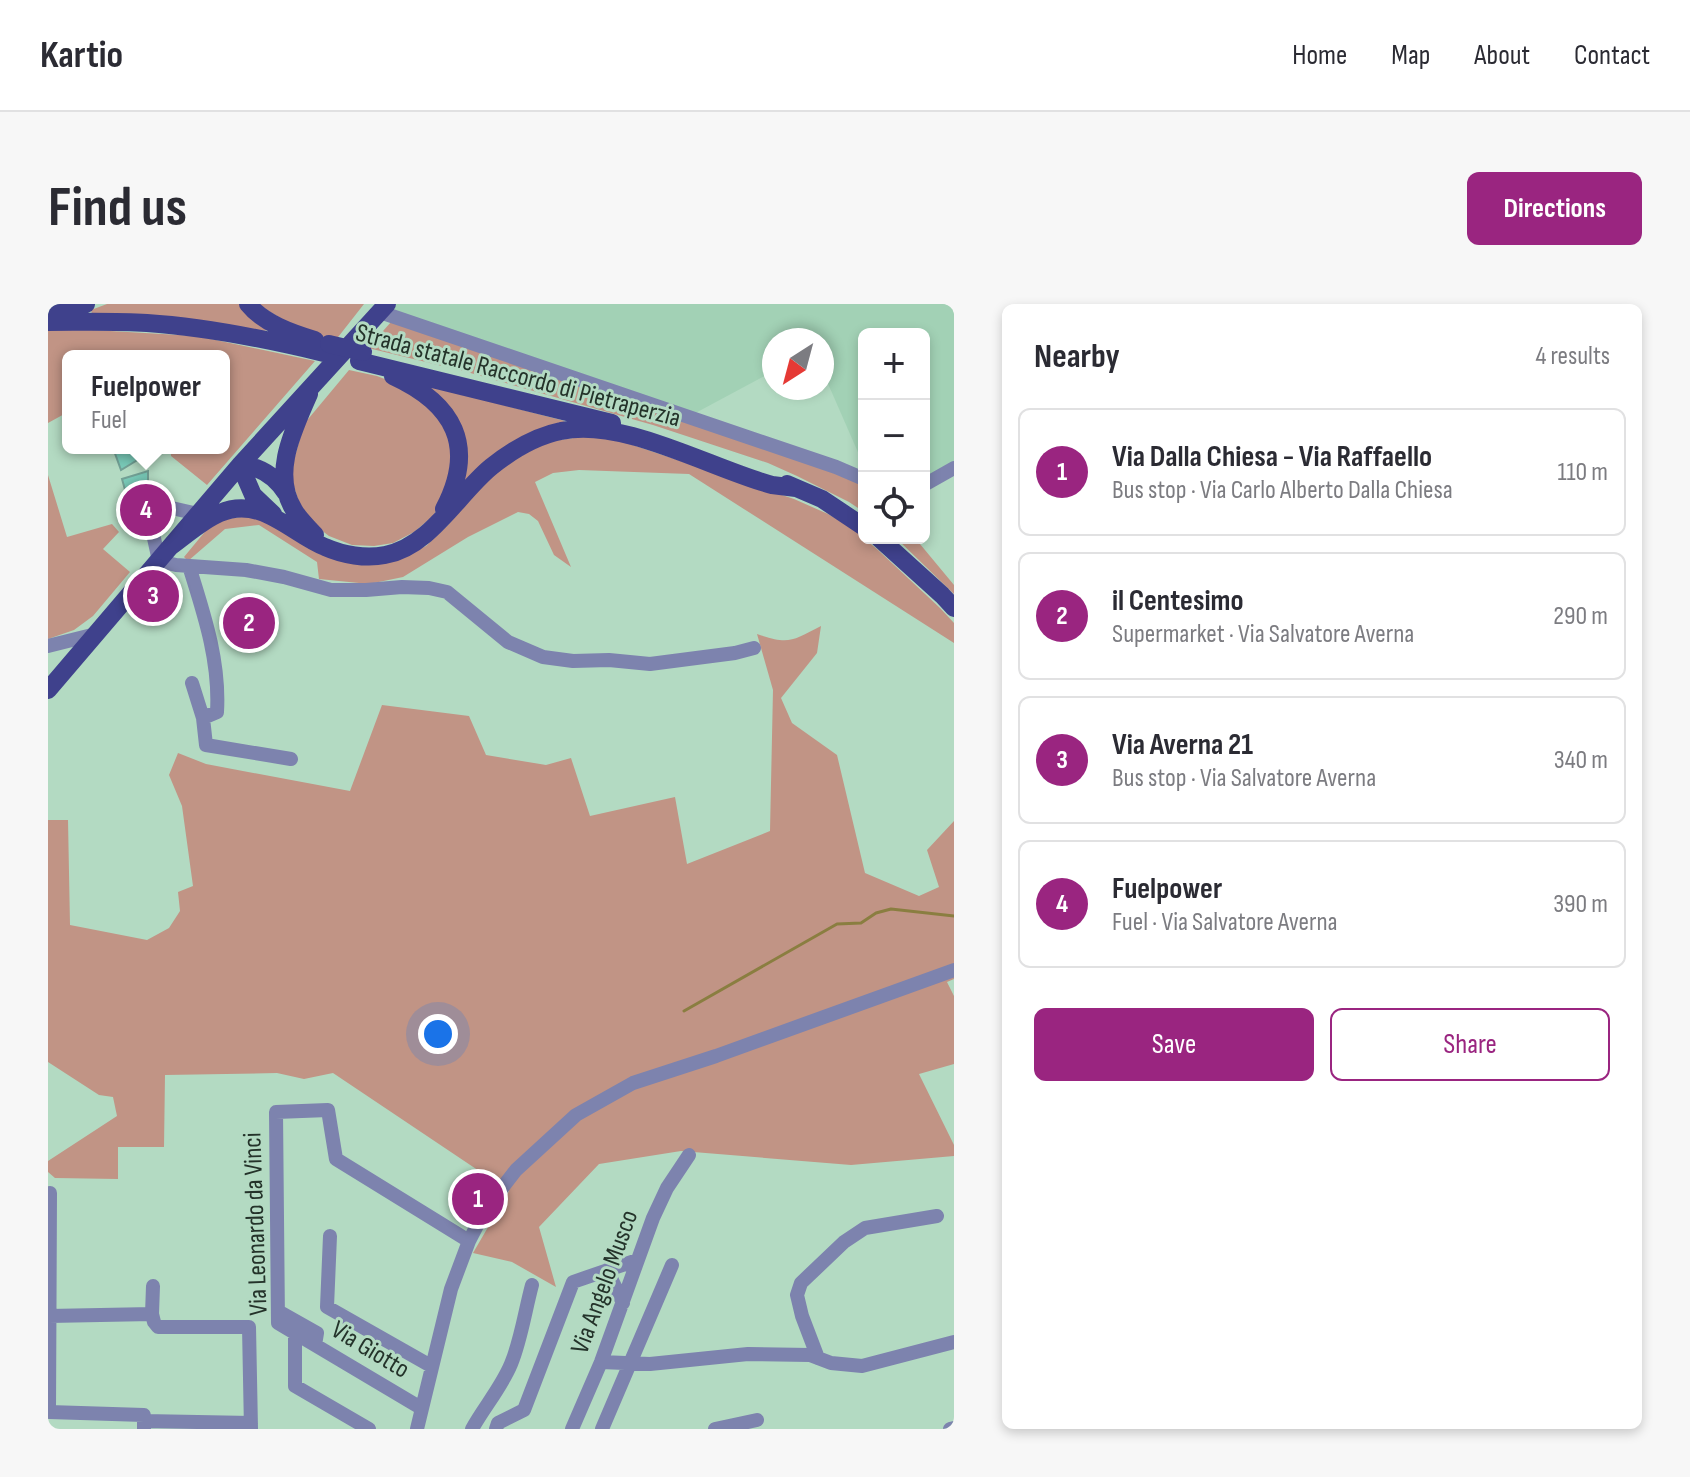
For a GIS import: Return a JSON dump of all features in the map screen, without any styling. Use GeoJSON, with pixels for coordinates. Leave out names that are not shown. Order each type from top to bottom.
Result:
{"type":"FeatureCollection","features":[{"type":"Feature","properties":{"kind":"main road"},"geometry":{"type":"LineString","coordinates":[[48,319],[86,304]]}},
{"type":"Feature","properties":{"kind":"main road"},"geometry":{"type":"LineString","coordinates":[[248,304],[253,311],[277,326],[344,352],[407,383],[444,411],[457,439],[460,464],[453,490],[434,525]]}},
{"type":"Feature","properties":{"kind":"main road"},"geometry":{"type":"LineString","coordinates":[[48,690],[380,307]]}},
{"type":"Feature","properties":{"kind":"main road","name":"Strada statale Raccordo di Pietraperzia"},"geometry":{"type":"LineString","coordinates":[[48,319],[195,328],[344,352],[457,375],[500,395],[595,417],[796,488],[822,499],[858,523]]}},
{"type":"Feature","properties":{"kind":"main road"},"geometry":{"type":"LineString","coordinates":[[315,381],[288,446],[284,467],[285,486],[293,510],[332,549]]}},
{"type":"Feature","properties":{"kind":"main road"},"geometry":{"type":"LineString","coordinates":[[240,465],[253,495],[283,521],[324,547],[367,557],[388,555],[407,547],[422,537],[489,469],[508,454],[531,441],[563,430],[599,429],[641,439],[773,485],[796,488]]}},
{"type":"Feature","properties":{"kind":"main road"},"geometry":{"type":"LineString","coordinates":[[240,465],[266,472],[280,484],[290,499]]}},
{"type":"Feature","properties":{"kind":"main road"},"geometry":{"type":"LineString","coordinates":[[164,554],[218,513],[233,509],[253,510],[283,521]]}},
{"type":"Feature","properties":{"kind":"main road"},"geometry":{"type":"LineString","coordinates":[[886,544],[954,608]]}},
{"type":"Feature","properties":{"kind":"street"},"geometry":{"type":"LineString","coordinates":[[380,307],[858,477]]}},
{"type":"Feature","properties":{"kind":"street"},"geometry":{"type":"LineString","coordinates":[[930,482],[954,468]]}},
{"type":"Feature","properties":{"kind":"street"},"geometry":{"type":"LineString","coordinates":[[198,514],[163,506],[150,520],[164,554],[189,566],[246,570],[331,590],[402,587],[447,592],[508,642],[543,657],[650,664],[754,648]]}},
{"type":"Feature","properties":{"kind":"street"},"geometry":{"type":"LineString","coordinates":[[189,566],[208,628],[219,687],[217,712],[203,718]]}},
{"type":"Feature","properties":{"kind":"street"},"geometry":{"type":"LineString","coordinates":[[48,646],[96,634]]}},
{"type":"Feature","properties":{"kind":"street"},"geometry":{"type":"LineString","coordinates":[[192,683],[203,718],[206,745],[291,759]]}},
{"type":"Feature","properties":{"kind":"street"},"geometry":{"type":"LineString","coordinates":[[417,1429],[451,1289],[469,1241],[485,1210],[516,1170],[576,1115],[633,1083],[954,970]]}},
{"type":"Feature","properties":{"kind":"street","name":"Via Leonardo da Vinci"},"geometry":{"type":"LineString","coordinates":[[369,1429],[295,1386],[295,1333],[276,1323],[276,1112],[328,1110],[336,1159],[469,1241]]}},
{"type":"Feature","properties":{"kind":"street","name":"Via Angelo Musco"},"geometry":{"type":"LineString","coordinates":[[572,1429],[601,1362],[637,1260],[667,1188],[689,1155]]}},
{"type":"Feature","properties":{"kind":"street"},"geometry":{"type":"LineString","coordinates":[[50,1193],[49,1412],[144,1415],[144,1425],[251,1426],[249,1327],[158,1327],[152,1314],[153,1286]]}},
{"type":"Feature","properties":{"kind":"street"},"geometry":{"type":"LineString","coordinates":[[818,1358],[797,1295],[801,1283],[844,1242],[865,1228],[937,1216]]}},
{"type":"Feature","properties":{"kind":"street"},"geometry":{"type":"LineString","coordinates":[[330,1236],[327,1307],[431,1366]]}},
{"type":"Feature","properties":{"kind":"street"},"geometry":{"type":"LineString","coordinates":[[496,1429],[498,1423],[524,1410],[573,1282],[637,1260]]}},
{"type":"Feature","properties":{"kind":"street"},"geometry":{"type":"LineString","coordinates":[[602,1429],[672,1265]]}},
{"type":"Feature","properties":{"kind":"street"},"geometry":{"type":"LineString","coordinates":[[607,1270],[623,1303]]}},
{"type":"Feature","properties":{"kind":"street"},"geometry":{"type":"LineString","coordinates":[[472,1429],[511,1364],[532,1285]]}},
{"type":"Feature","properties":{"kind":"street"},"geometry":{"type":"LineString","coordinates":[[49,1326],[152,1314]]}},
{"type":"Feature","properties":{"kind":"street"},"geometry":{"type":"LineString","coordinates":[[276,1323],[317,1333],[315,1345]]}},
{"type":"Feature","properties":{"kind":"street","name":"Via Giotto"},"geometry":{"type":"LineString","coordinates":[[295,1333],[421,1408]]}},
{"type":"Feature","properties":{"kind":"street"},"geometry":{"type":"LineString","coordinates":[[601,1362],[650,1364],[748,1354],[810,1355],[831,1363],[862,1366],[954,1342]]}},
{"type":"Feature","properties":{"kind":"street"},"geometry":{"type":"LineString","coordinates":[[715,1429],[757,1420]]}},
{"type":"Feature","properties":{"kind":"shaded area"},"geometry":{"type":"Polygon","coordinates":[[[107,304],[243,304],[269,330],[92,314],[91,310],[107,304]]]}},
{"type":"Feature","properties":{"kind":"shaded area"},"geometry":{"type":"Polygon","coordinates":[[[257,304],[364,304],[335,341],[302,331],[257,304]]]}},
{"type":"Feature","properties":{"kind":"shaded area"},"geometry":{"type":"Polygon","coordinates":[[[387,304],[954,304],[954,468],[930,482],[930,328],[858,328],[858,452],[834,397],[834,328],[762,328],[762,377],[688,417],[380,312],[387,304]]]}},
{"type":"Feature","properties":{"kind":"shaded area"},"geometry":{"type":"Polygon","coordinates":[[[391,322],[854,479],[858,481],[858,508],[768,463],[653,425],[467,372],[368,348],[391,322]]]}},
{"type":"Feature","properties":{"kind":"shaded area"},"geometry":{"type":"Polygon","coordinates":[[[48,330],[197,336],[315,361],[207,485],[171,454],[230,454],[230,350],[62,350],[62,415],[48,423],[48,330]]]}},
{"type":"Feature","properties":{"kind":"shaded area"},"geometry":{"type":"Polygon","coordinates":[[[349,370],[400,385],[440,414],[455,447],[447,494],[433,516],[414,532],[393,543],[352,545],[329,536],[312,523],[301,509],[290,474],[304,424],[349,370]]]}},
{"type":"Feature","properties":{"kind":"shaded area"},"geometry":{"type":"Polygon","coordinates":[[[430,386],[565,421],[461,490],[464,466],[430,386]]]}},
{"type":"Feature","properties":{"kind":"shaded area"},"geometry":{"type":"Polygon","coordinates":[[[600,434],[794,499],[828,514],[851,527],[858,533],[858,544],[871,544],[940,608],[954,623],[954,643],[689,474],[579,470],[553,473],[535,482],[571,567],[554,555],[538,521],[529,514],[518,512],[468,537],[403,577],[369,584],[319,579],[317,562],[259,525],[225,529],[188,561],[184,557],[218,520],[256,515],[309,546],[402,557],[426,546],[495,470],[547,442],[600,434]]]}},
{"type":"Feature","properties":{"kind":"shaded area"},"geometry":{"type":"Polygon","coordinates":[[[48,475],[67,537],[112,524],[119,532],[103,549],[130,572],[93,616],[74,630],[48,639],[48,475]]]}},
{"type":"Feature","properties":{"kind":"shaded area"},"geometry":{"type":"Polygon","coordinates":[[[902,544],[920,544],[954,585],[954,594],[902,544]]]}},
{"type":"Feature","properties":{"kind":"shaded area"},"geometry":{"type":"Polygon","coordinates":[[[821,626],[817,653],[781,698],[792,723],[837,755],[865,873],[919,896],[939,887],[927,850],[954,821],[954,979],[947,982],[954,996],[954,1064],[919,1074],[954,1145],[954,1156],[851,1165],[681,1151],[599,1164],[539,1227],[556,1287],[512,1262],[473,1253],[509,1191],[333,1073],[304,1079],[277,1073],[165,1075],[164,1147],[118,1147],[118,1179],[55,1178],[48,1172],[48,1161],[117,1116],[113,1097],[99,1095],[48,1062],[48,820],[68,820],[70,925],[147,940],[169,928],[180,911],[178,892],[193,886],[182,806],[169,775],[178,753],[206,764],[350,791],[382,705],[469,716],[486,755],[546,765],[571,758],[590,816],[675,797],[687,864],[770,831],[773,690],[757,634],[776,640],[790,640],[821,626]]]}},
{"type":"Feature","properties":{"kind":"building"},"geometry":{"type":"Polygon","coordinates":[[[115,454],[147,454],[121,470],[115,454]]]}},
{"type":"Feature","properties":{"kind":"building"},"geometry":{"type":"Polygon","coordinates":[[[148,471],[148,484],[140,492],[152,503],[140,519],[130,510],[137,502],[127,497],[122,479],[148,471]]]}},
{"type":"Feature","properties":{"kind":"waterway"},"geometry":{"type":"LineString","coordinates":[[684,1011],[837,924],[861,923],[876,913],[891,909],[954,916]]}},
{"type":"Feature","properties":{"kind":"place","name":"Fuelpower"},"geometry":{"type":"Point","coordinates":[146,510]}},
{"type":"Feature","properties":{"kind":"place","name":"Via Averna 21"},"geometry":{"type":"Point","coordinates":[153,596]}},
{"type":"Feature","properties":{"kind":"place","name":"il Centesimo"},"geometry":{"type":"Point","coordinates":[249,623]}},
{"type":"Feature","properties":{"kind":"place","name":"Via Dalla Chiesa - Via Raffaello"},"geometry":{"type":"Point","coordinates":[478,1199]}}]}
